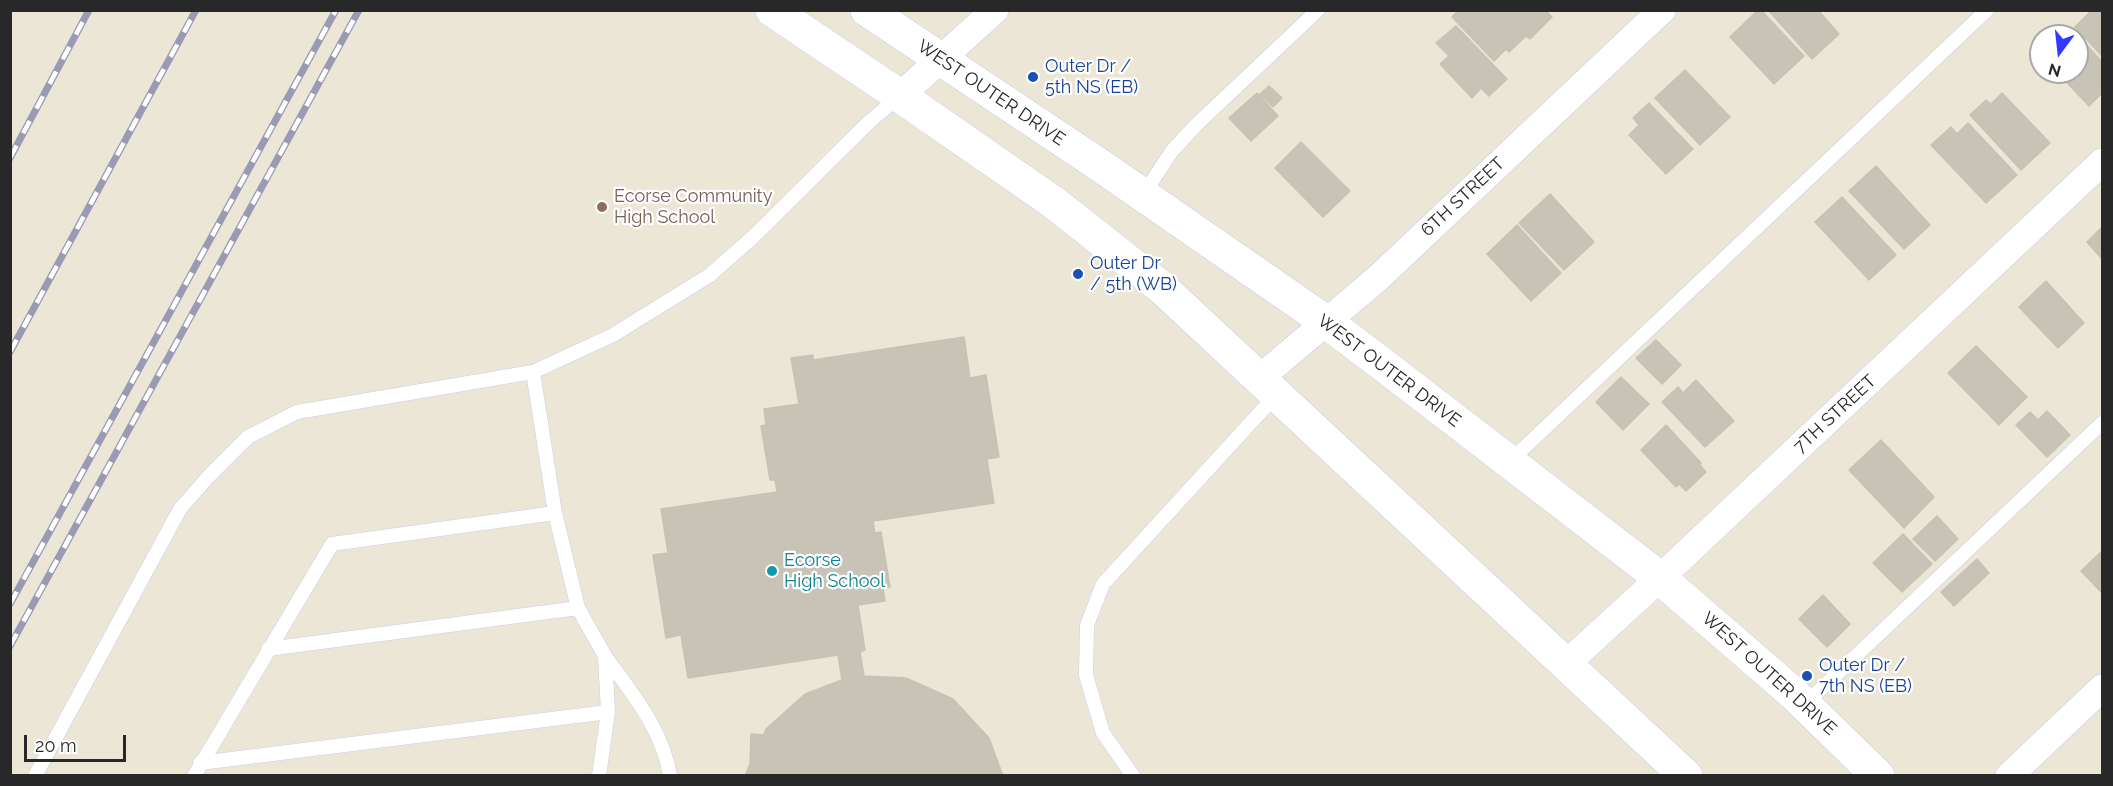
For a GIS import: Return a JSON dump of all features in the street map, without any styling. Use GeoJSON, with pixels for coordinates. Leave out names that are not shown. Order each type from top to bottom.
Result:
{"type":"FeatureCollection","features":[{"type":"Feature","properties":{"kind":"main road"},"geometry":{"type":"LineString","coordinates":[[772,10],[1053,202],[1161,287],[1686,776]]}},
{"type":"Feature","properties":{"kind":"main road","name":"WEST OUTER DRIVE"},"geometry":{"type":"LineString","coordinates":[[867,10],[1143,195],[1325,321],[1660,578],[1805,704],[1878,776]]}},
{"type":"Feature","properties":{"kind":"street"},"geometry":{"type":"LineString","coordinates":[[900,96],[995,10]]}},
{"type":"Feature","properties":{"kind":"street","name":"6TH STREET"},"geometry":{"type":"LineString","coordinates":[[1268,386],[1325,321],[1385,271],[1662,10]]}},
{"type":"Feature","properties":{"kind":"street","name":"7TH STREET"},"geometry":{"type":"LineString","coordinates":[[1566,664],[2103,162]]}},
{"type":"Feature","properties":{"kind":"street"},"geometry":{"type":"LineString","coordinates":[[2009,776],[2103,688]]}},
{"type":"Feature","properties":{"kind":"lane"},"geometry":{"type":"LineString","coordinates":[[1143,195],[1172,151],[1196,125],[1318,10]]}},
{"type":"Feature","properties":{"kind":"lane"},"geometry":{"type":"LineString","coordinates":[[1509,462],[1987,10]]}},
{"type":"Feature","properties":{"kind":"lane"},"geometry":{"type":"LineString","coordinates":[[34,776],[180,509],[248,437],[297,412],[533,372],[613,335],[710,275],[754,236],[869,122],[900,96]]}},
{"type":"Feature","properties":{"kind":"lane"},"geometry":{"type":"LineString","coordinates":[[533,372],[555,513],[578,608],[605,656],[647,714],[667,759],[669,776]]}},
{"type":"Feature","properties":{"kind":"lane"},"geometry":{"type":"LineString","coordinates":[[1133,776],[1103,734],[1086,675],[1087,625],[1103,584],[1268,386]]}},
{"type":"Feature","properties":{"kind":"lane"},"geometry":{"type":"LineString","coordinates":[[1805,704],[2103,423]]}},
{"type":"Feature","properties":{"kind":"lane"},"geometry":{"type":"LineString","coordinates":[[194,776],[332,544],[555,513]]}},
{"type":"Feature","properties":{"kind":"lane"},"geometry":{"type":"LineString","coordinates":[[268,649],[578,608]]}},
{"type":"Feature","properties":{"kind":"lane"},"geometry":{"type":"LineString","coordinates":[[600,776],[608,712],[605,656]]}},
{"type":"Feature","properties":{"kind":"lane"},"geometry":{"type":"LineString","coordinates":[[200,763],[608,712]]}},
{"type":"Feature","properties":{"kind":"building"},"geometry":{"type":"Polygon","coordinates":[[[1459,10],[1545,10],[1552,17],[1530,39],[1526,36],[1509,52],[1506,49],[1494,61],[1452,17],[1459,10]]]}},
{"type":"Feature","properties":{"kind":"building"},"geometry":{"type":"Polygon","coordinates":[[[1758,10],[1761,10],[1804,56],[1774,84],[1730,37],[1758,10]]]}},
{"type":"Feature","properties":{"kind":"building"},"geometry":{"type":"Polygon","coordinates":[[[1768,10],[1818,10],[1839,34],[1812,59],[1768,10]]]}},
{"type":"Feature","properties":{"kind":"building"},"geometry":{"type":"Polygon","coordinates":[[[2092,10],[2102,10],[2102,56],[2089,42],[2089,24],[2078,24],[2092,10]]]}},
{"type":"Feature","properties":{"kind":"building"},"geometry":{"type":"Polygon","coordinates":[[[1456,26],[1507,79],[1489,96],[1481,88],[1472,98],[1440,64],[1449,56],[1436,43],[1456,26]]]}},
{"type":"Feature","properties":{"kind":"building"},"geometry":{"type":"Polygon","coordinates":[[[2089,48],[2102,62],[2102,93],[2089,106],[2068,84],[2089,84],[2089,48]]]}},
{"type":"Feature","properties":{"kind":"building"},"geometry":{"type":"Polygon","coordinates":[[[1685,70],[1730,117],[1700,145],[1655,98],[1685,70]]]}},
{"type":"Feature","properties":{"kind":"building"},"geometry":{"type":"Polygon","coordinates":[[[1269,86],[1282,98],[1273,107],[1260,94],[1269,86]]]}},
{"type":"Feature","properties":{"kind":"building"},"geometry":{"type":"Polygon","coordinates":[[[1257,93],[1278,116],[1251,141],[1229,118],[1257,93]]]}},
{"type":"Feature","properties":{"kind":"building"},"geometry":{"type":"Polygon","coordinates":[[[2002,93],[2050,143],[2021,170],[1970,115],[1986,100],[1991,104],[2002,93]]]}},
{"type":"Feature","properties":{"kind":"building"},"geometry":{"type":"Polygon","coordinates":[[[1649,103],[1693,149],[1666,174],[1629,135],[1639,125],[1633,118],[1649,103]]]}},
{"type":"Feature","properties":{"kind":"building"},"geometry":{"type":"Polygon","coordinates":[[[1968,123],[2017,175],[1986,203],[1931,145],[1951,127],[1957,134],[1968,123]]]}},
{"type":"Feature","properties":{"kind":"building"},"geometry":{"type":"Polygon","coordinates":[[[1301,142],[1350,191],[1323,217],[1275,168],[1301,142]]]}},
{"type":"Feature","properties":{"kind":"building"},"geometry":{"type":"Polygon","coordinates":[[[1876,166],[1930,225],[1904,249],[1849,191],[1876,166]]]}},
{"type":"Feature","properties":{"kind":"building"},"geometry":{"type":"Polygon","coordinates":[[[1550,194],[1594,242],[1564,270],[1519,223],[1550,194]]]}},
{"type":"Feature","properties":{"kind":"building"},"geometry":{"type":"Polygon","coordinates":[[[1842,197],[1896,255],[1869,280],[1815,222],[1842,197]]]}},
{"type":"Feature","properties":{"kind":"building"},"geometry":{"type":"Polygon","coordinates":[[[1517,225],[1561,273],[1531,301],[1487,254],[1517,225]]]}},
{"type":"Feature","properties":{"kind":"building"},"geometry":{"type":"Polygon","coordinates":[[[2102,227],[2102,259],[2087,242],[2102,227]]]}},
{"type":"Feature","properties":{"kind":"building"},"geometry":{"type":"Polygon","coordinates":[[[2046,281],[2084,323],[2058,348],[2019,307],[2046,281]]]}},
{"type":"Feature","properties":{"kind":"building","name":"Ecorse High School"},"geometry":{"type":"Polygon","coordinates":[[[964,337],[970,378],[986,375],[999,457],[987,459],[994,503],[873,521],[875,533],[881,532],[890,587],[883,588],[885,601],[858,605],[865,650],[860,652],[864,676],[906,678],[953,699],[989,738],[1003,776],[745,776],[750,764],[751,734],[764,735],[766,729],[805,694],[842,680],[838,655],[688,678],[681,635],[666,638],[653,555],[668,553],[661,509],[777,492],[775,480],[770,480],[761,426],[766,425],[764,409],[799,404],[791,358],[813,355],[813,360],[964,337]]]}},
{"type":"Feature","properties":{"kind":"building"},"geometry":{"type":"Polygon","coordinates":[[[1656,340],[1681,365],[1662,384],[1636,358],[1656,340]]]}},
{"type":"Feature","properties":{"kind":"building"},"geometry":{"type":"Polygon","coordinates":[[[1976,346],[2027,397],[1999,425],[1948,373],[1976,346]]]}},
{"type":"Feature","properties":{"kind":"building"},"geometry":{"type":"Polygon","coordinates":[[[1621,377],[1649,404],[1623,430],[1596,402],[1621,377]]]}},
{"type":"Feature","properties":{"kind":"building"},"geometry":{"type":"Polygon","coordinates":[[[1696,380],[1734,421],[1705,447],[1662,402],[1678,387],[1683,393],[1696,380]]]}},
{"type":"Feature","properties":{"kind":"building"},"geometry":{"type":"Polygon","coordinates":[[[2047,411],[2070,435],[2047,457],[2016,425],[2030,412],[2038,420],[2047,411]]]}},
{"type":"Feature","properties":{"kind":"building"},"geometry":{"type":"Polygon","coordinates":[[[1666,425],[1701,463],[1700,465],[1706,472],[1686,491],[1679,484],[1676,487],[1641,450],[1666,425]]]}},
{"type":"Feature","properties":{"kind":"building"},"geometry":{"type":"Polygon","coordinates":[[[1881,440],[1934,497],[1904,528],[1849,470],[1881,440]]]}},
{"type":"Feature","properties":{"kind":"building"},"geometry":{"type":"Polygon","coordinates":[[[1937,516],[1958,539],[1935,561],[1913,539],[1937,516]]]}},
{"type":"Feature","properties":{"kind":"building"},"geometry":{"type":"Polygon","coordinates":[[[1903,534],[1932,564],[1902,592],[1873,563],[1903,534]]]}},
{"type":"Feature","properties":{"kind":"building"},"geometry":{"type":"Polygon","coordinates":[[[2102,551],[2102,593],[2081,571],[2102,551]]]}},
{"type":"Feature","properties":{"kind":"building"},"geometry":{"type":"Polygon","coordinates":[[[1977,559],[1989,573],[1954,606],[1941,592],[1977,559]]]}},
{"type":"Feature","properties":{"kind":"building"},"geometry":{"type":"Polygon","coordinates":[[[1823,595],[1850,624],[1827,647],[1799,619],[1823,595]]]}},
{"type":"Feature","properties":{"kind":"railway"},"geometry":{"type":"LineString","coordinates":[[10,158],[89,10]]}},
{"type":"Feature","properties":{"kind":"railway"},"geometry":{"type":"LineString","coordinates":[[10,352],[196,10]]}},
{"type":"Feature","properties":{"kind":"railway"},"geometry":{"type":"LineString","coordinates":[[10,604],[336,10]]}},
{"type":"Feature","properties":{"kind":"railway"},"geometry":{"type":"LineString","coordinates":[[10,646],[359,10]]}},
{"type":"Feature","properties":{"kind":"place","name":"Outer Dr / 5th NS (EB)"},"geometry":{"type":"Point","coordinates":[1033,77]}},
{"type":"Feature","properties":{"kind":"place","name":"Ecorse Community High School"},"geometry":{"type":"Point","coordinates":[602,207]}},
{"type":"Feature","properties":{"kind":"place","name":"Outer Dr / 5th (WB)"},"geometry":{"type":"Point","coordinates":[1078,274]}},
{"type":"Feature","properties":{"kind":"place","name":"Ecorse High School"},"geometry":{"type":"Point","coordinates":[772,571]}},
{"type":"Feature","properties":{"kind":"place","name":"Outer Dr / 7th NS (EB)"},"geometry":{"type":"Point","coordinates":[1807,676]}}]}
